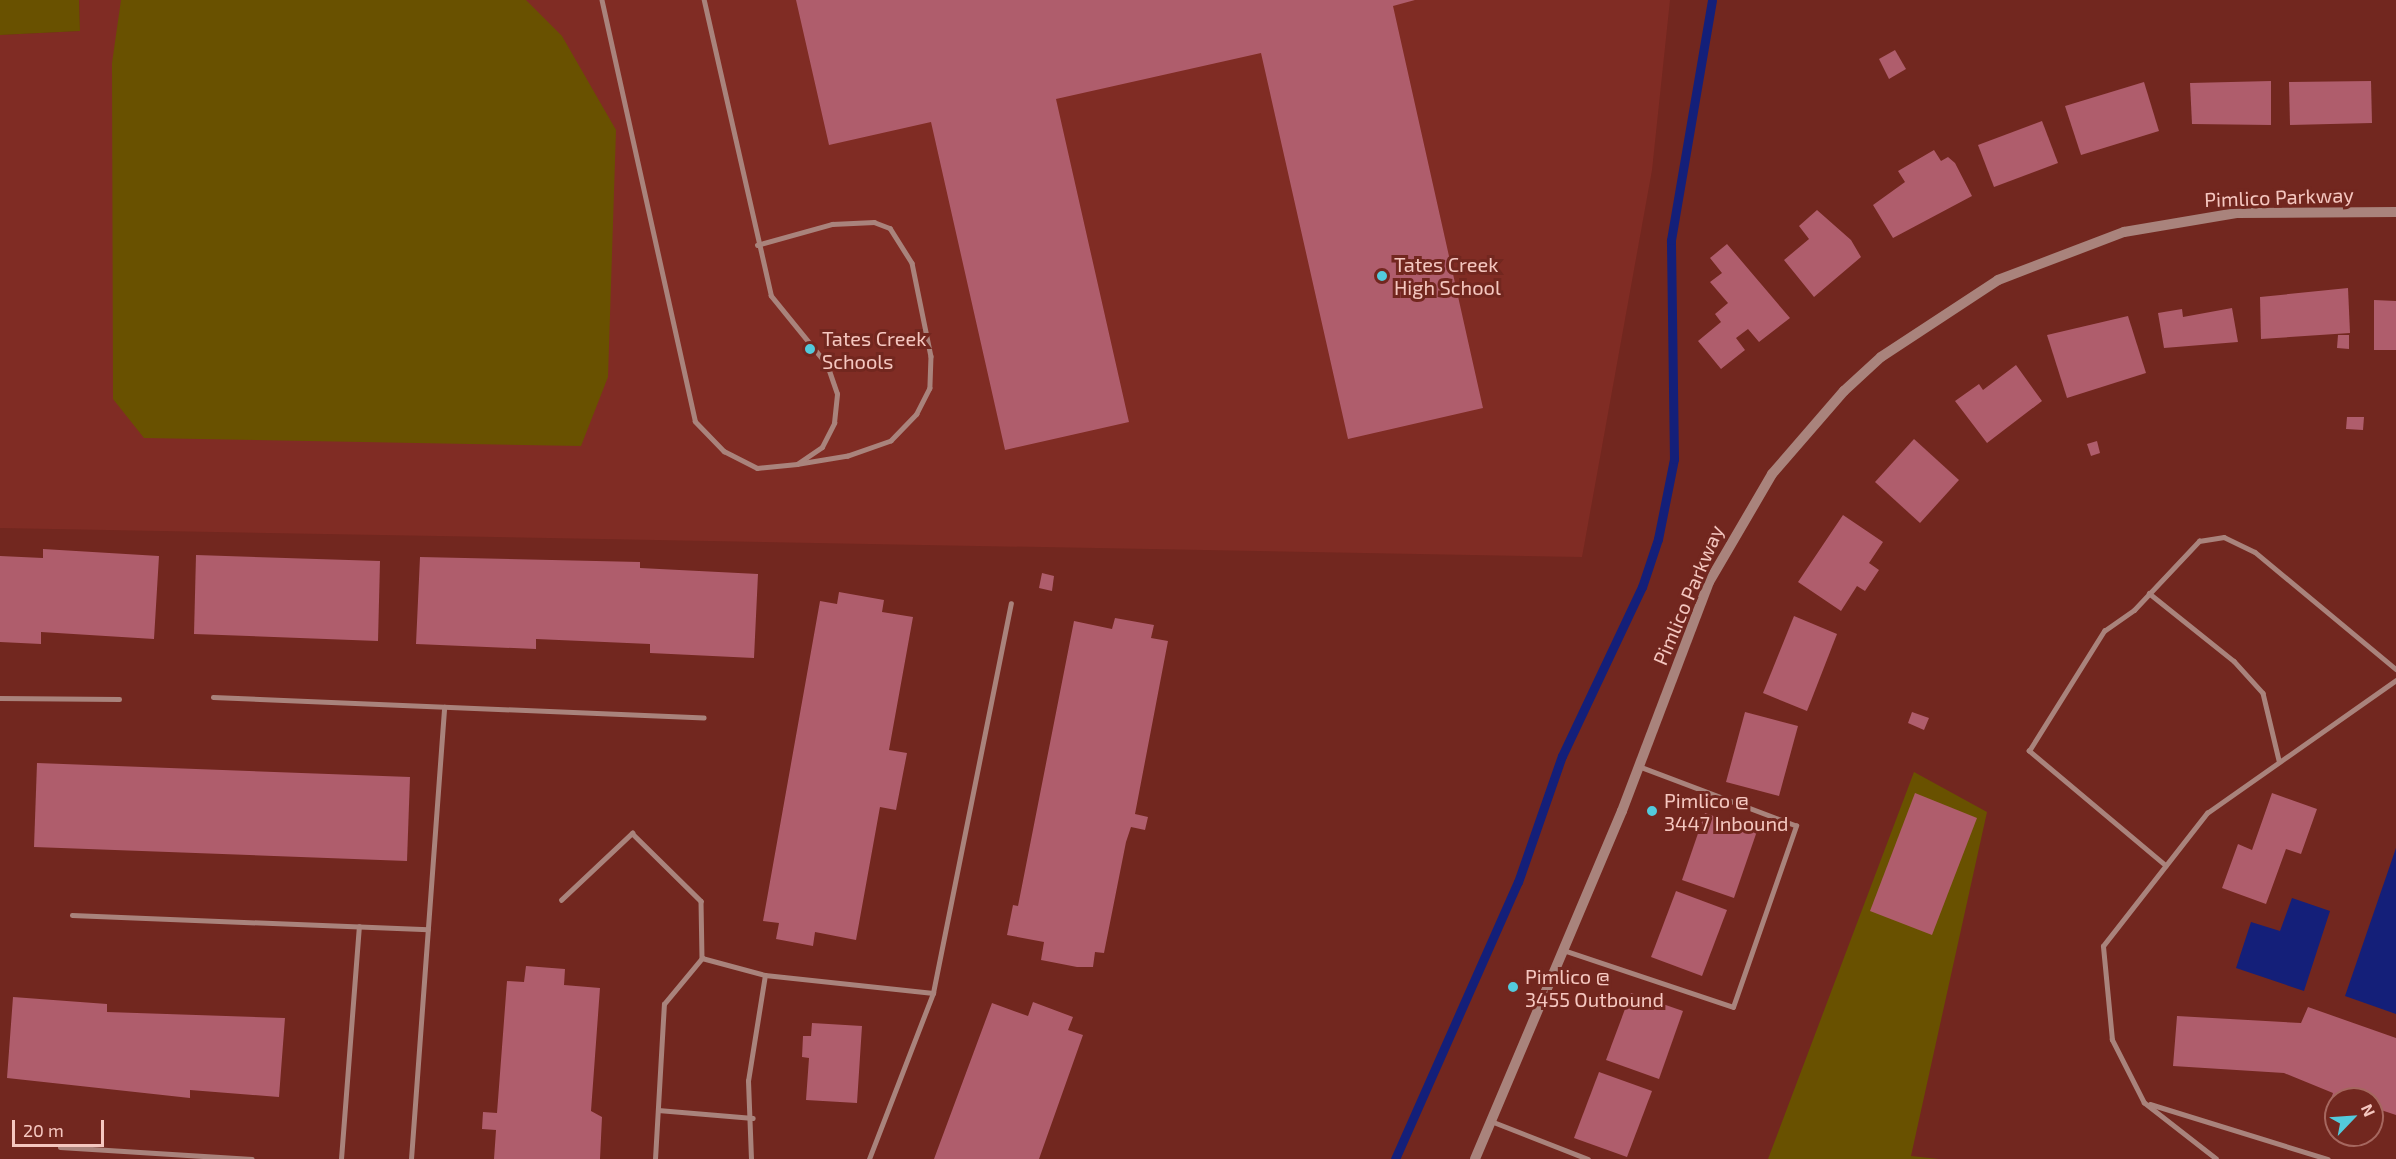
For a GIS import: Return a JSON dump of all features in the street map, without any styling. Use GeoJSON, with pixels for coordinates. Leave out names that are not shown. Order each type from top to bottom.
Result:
{"type":"FeatureCollection","features":[{"type":"Feature","properties":{"kind":"street","name":"Pimlico Parkway"},"geometry":{"type":"LineString","coordinates":[[1475,1159],[1638,766],[1709,582],[1741,520],[1805,431],[1881,357],[1998,280],[2124,232],[2236,213],[2396,212]]}},
{"type":"Feature","properties":{"kind":"lane"},"geometry":{"type":"LineString","coordinates":[[602,0],[695,421],[723,451],[757,468],[848,456],[891,441],[916,414],[930,388],[932,356],[912,263],[890,228],[874,222],[832,224],[757,245]]}},
{"type":"Feature","properties":{"kind":"lane"},"geometry":{"type":"LineString","coordinates":[[704,0],[757,245],[771,296],[827,365],[837,394],[834,423],[822,447],[797,464]]}},
{"type":"Feature","properties":{"kind":"lane"},"geometry":{"type":"LineString","coordinates":[[2166,866],[2029,751],[2104,631],[2150,593],[2199,541],[2224,537],[2255,552],[2396,669]]}},
{"type":"Feature","properties":{"kind":"lane"},"geometry":{"type":"LineString","coordinates":[[2150,593],[2234,661],[2263,693],[2279,760]]}},
{"type":"Feature","properties":{"kind":"lane"},"geometry":{"type":"LineString","coordinates":[[869,1159],[933,993],[1011,604]]}},
{"type":"Feature","properties":{"kind":"lane"},"geometry":{"type":"LineString","coordinates":[[2216,1159],[2144,1102],[2112,1040],[2103,946],[2207,813],[2279,760],[2396,680]]}},
{"type":"Feature","properties":{"kind":"lane"},"geometry":{"type":"LineString","coordinates":[[213,697],[704,718]]}},
{"type":"Feature","properties":{"kind":"lane"},"geometry":{"type":"LineString","coordinates":[[0,698],[119,699]]}},
{"type":"Feature","properties":{"kind":"lane"},"geometry":{"type":"LineString","coordinates":[[411,1159],[444,707]]}},
{"type":"Feature","properties":{"kind":"lane"},"geometry":{"type":"LineString","coordinates":[[1563,950],[1733,1007],[1796,826],[1638,766]]}},
{"type":"Feature","properties":{"kind":"lane"},"geometry":{"type":"LineString","coordinates":[[561,900],[632,833],[701,901],[702,958],[664,1004],[655,1159]]}},
{"type":"Feature","properties":{"kind":"lane"},"geometry":{"type":"LineString","coordinates":[[72,915],[428,930]]}},
{"type":"Feature","properties":{"kind":"lane"},"geometry":{"type":"LineString","coordinates":[[341,1159],[359,927]]}},
{"type":"Feature","properties":{"kind":"lane"},"geometry":{"type":"LineString","coordinates":[[702,958],[765,975],[933,993]]}},
{"type":"Feature","properties":{"kind":"lane"},"geometry":{"type":"LineString","coordinates":[[751,1159],[753,1118],[748,1081],[765,975]]}},
{"type":"Feature","properties":{"kind":"lane"},"geometry":{"type":"LineString","coordinates":[[2144,1102],[2328,1159]]}},
{"type":"Feature","properties":{"kind":"lane"},"geometry":{"type":"LineString","coordinates":[[658,1110],[753,1118]]}},
{"type":"Feature","properties":{"kind":"lane"},"geometry":{"type":"LineString","coordinates":[[1491,1121],[1588,1159]]}},
{"type":"Feature","properties":{"kind":"lane"},"geometry":{"type":"LineString","coordinates":[[60,1147],[252,1159]]}},
{"type":"Feature","properties":{"kind":"shaded area"},"geometry":{"type":"Polygon","coordinates":[[[0,0],[79,0],[80,31],[0,35],[0,0]]]}},
{"type":"Feature","properties":{"kind":"shaded area","name":"Tates Creek Schools"},"geometry":{"type":"Polygon","coordinates":[[[79,0],[1670,0],[1652,170],[1582,557],[0,528],[0,35],[80,31],[79,0]]]}},
{"type":"Feature","properties":{"kind":"shaded area"},"geometry":{"type":"Polygon","coordinates":[[[121,0],[526,0],[562,36],[616,130],[608,377],[581,446],[144,438],[113,399],[112,63],[121,0]]]}},
{"type":"Feature","properties":{"kind":"shaded area"},"geometry":{"type":"Polygon","coordinates":[[[1914,772],[1987,812],[1911,1156],[1939,1159],[1768,1159],[1914,772]]]}},
{"type":"Feature","properties":{"kind":"shaded area"},"geometry":{"type":"Polygon","coordinates":[[[2396,848],[2396,1014],[2345,996],[2396,848]]]}},
{"type":"Feature","properties":{"kind":"shaded area"},"geometry":{"type":"Polygon","coordinates":[[[2292,898],[2330,911],[2304,991],[2236,968],[2251,922],[2280,931],[2292,898]]]}},
{"type":"Feature","properties":{"kind":"building","name":"Tates Creek High School"},"geometry":{"type":"Polygon","coordinates":[[[796,0],[1415,0],[1393,6],[1483,408],[1348,439],[1261,53],[1056,99],[1129,422],[1005,450],[931,122],[829,145],[796,0]]]}},
{"type":"Feature","properties":{"kind":"building"},"geometry":{"type":"Polygon","coordinates":[[[1895,50],[1906,69],[1889,79],[1879,59],[1895,50]]]}},
{"type":"Feature","properties":{"kind":"building"},"geometry":{"type":"Polygon","coordinates":[[[2271,81],[2271,125],[2192,124],[2190,83],[2271,81]]]}},
{"type":"Feature","properties":{"kind":"building"},"geometry":{"type":"Polygon","coordinates":[[[2371,81],[2372,123],[2290,125],[2289,82],[2371,81]]]}},
{"type":"Feature","properties":{"kind":"building"},"geometry":{"type":"Polygon","coordinates":[[[2144,82],[2159,131],[2081,155],[2065,106],[2144,82]]]}},
{"type":"Feature","properties":{"kind":"building"},"geometry":{"type":"Polygon","coordinates":[[[2042,121],[2058,163],[1994,187],[1978,145],[2042,121]]]}},
{"type":"Feature","properties":{"kind":"building"},"geometry":{"type":"Polygon","coordinates":[[[1934,150],[1941,161],[1948,157],[1955,163],[1972,196],[1893,238],[1873,205],[1905,182],[1898,171],[1934,150]]]}},
{"type":"Feature","properties":{"kind":"building"},"geometry":{"type":"Polygon","coordinates":[[[1817,210],[1851,240],[1861,257],[1814,297],[1784,260],[1809,239],[1799,226],[1817,210]]]}},
{"type":"Feature","properties":{"kind":"building"},"geometry":{"type":"Polygon","coordinates":[[[1727,244],[1790,318],[1759,342],[1748,329],[1736,338],[1745,350],[1721,369],[1698,341],[1721,322],[1715,314],[1728,303],[1710,282],[1722,273],[1710,258],[1727,244]]]}},
{"type":"Feature","properties":{"kind":"building"},"geometry":{"type":"Polygon","coordinates":[[[2348,288],[2350,333],[2261,339],[2260,297],[2348,288]]]}},
{"type":"Feature","properties":{"kind":"building"},"geometry":{"type":"Polygon","coordinates":[[[2374,300],[2396,301],[2396,350],[2374,350],[2374,300]]]}},
{"type":"Feature","properties":{"kind":"building"},"geometry":{"type":"Polygon","coordinates":[[[2232,308],[2238,342],[2164,348],[2158,313],[2182,309],[2183,317],[2232,308]]]}},
{"type":"Feature","properties":{"kind":"building"},"geometry":{"type":"Polygon","coordinates":[[[2128,316],[2146,373],[2067,398],[2047,335],[2128,316]]]}},
{"type":"Feature","properties":{"kind":"building"},"geometry":{"type":"Polygon","coordinates":[[[2338,335],[2349,335],[2349,349],[2337,348],[2338,335]]]}},
{"type":"Feature","properties":{"kind":"building"},"geometry":{"type":"Polygon","coordinates":[[[2016,365],[2042,401],[1987,443],[1955,401],[1979,384],[1983,390],[2016,365]]]}},
{"type":"Feature","properties":{"kind":"building"},"geometry":{"type":"Polygon","coordinates":[[[2347,417],[2364,417],[2363,430],[2346,429],[2347,417]]]}},
{"type":"Feature","properties":{"kind":"building"},"geometry":{"type":"Polygon","coordinates":[[[1914,439],[1959,480],[1920,523],[1875,482],[1914,439]]]}},
{"type":"Feature","properties":{"kind":"building"},"geometry":{"type":"Polygon","coordinates":[[[2097,441],[2100,453],[2091,456],[2087,444],[2097,441]]]}},
{"type":"Feature","properties":{"kind":"building"},"geometry":{"type":"Polygon","coordinates":[[[1843,515],[1883,542],[1869,563],[1879,570],[1865,591],[1857,586],[1841,611],[1798,582],[1843,515]]]}},
{"type":"Feature","properties":{"kind":"building"},"geometry":{"type":"Polygon","coordinates":[[[43,549],[159,556],[154,639],[41,632],[41,644],[0,642],[0,556],[43,558],[43,549]]]}},
{"type":"Feature","properties":{"kind":"building"},"geometry":{"type":"Polygon","coordinates":[[[196,555],[380,561],[378,641],[194,634],[196,555]]]}},
{"type":"Feature","properties":{"kind":"building"},"geometry":{"type":"Polygon","coordinates":[[[420,557],[640,562],[640,568],[758,574],[754,658],[650,653],[650,644],[536,639],[536,649],[416,644],[420,557]]]}},
{"type":"Feature","properties":{"kind":"building"},"geometry":{"type":"Polygon","coordinates":[[[1042,573],[1054,576],[1052,591],[1039,588],[1042,573]]]}},
{"type":"Feature","properties":{"kind":"building"},"geometry":{"type":"Polygon","coordinates":[[[839,592],[884,600],[882,612],[913,617],[889,750],[907,753],[896,810],[880,807],[856,940],[815,932],[813,946],[776,939],[779,923],[763,921],[820,601],[837,604],[839,592]]]}},
{"type":"Feature","properties":{"kind":"building"},"geometry":{"type":"Polygon","coordinates":[[[1794,616],[1837,634],[1807,711],[1763,693],[1794,616]]]}},
{"type":"Feature","properties":{"kind":"building"},"geometry":{"type":"Polygon","coordinates":[[[1115,618],[1154,625],[1151,638],[1168,641],[1135,814],[1148,817],[1145,830],[1131,827],[1126,842],[1104,953],[1095,952],[1093,967],[1077,967],[1041,960],[1044,942],[1007,935],[1013,905],[1018,906],[1074,621],[1112,629],[1115,618]]]}},
{"type":"Feature","properties":{"kind":"building"},"geometry":{"type":"Polygon","coordinates":[[[1745,712],[1798,726],[1779,796],[1726,782],[1745,712]]]}},
{"type":"Feature","properties":{"kind":"building"},"geometry":{"type":"Polygon","coordinates":[[[1912,712],[1929,718],[1924,730],[1908,723],[1912,712]]]}},
{"type":"Feature","properties":{"kind":"building"},"geometry":{"type":"Polygon","coordinates":[[[37,763],[410,777],[407,861],[34,847],[37,763]]]}},
{"type":"Feature","properties":{"kind":"building"},"geometry":{"type":"Polygon","coordinates":[[[1915,793],[1977,818],[1932,935],[1870,911],[1915,793]]]}},
{"type":"Feature","properties":{"kind":"building"},"geometry":{"type":"Polygon","coordinates":[[[2272,793],[2317,809],[2301,854],[2286,849],[2266,904],[2222,888],[2238,844],[2252,850],[2272,793]]]}},
{"type":"Feature","properties":{"kind":"building"},"geometry":{"type":"Polygon","coordinates":[[[1705,813],[1757,831],[1734,898],[1682,880],[1705,813]]]}},
{"type":"Feature","properties":{"kind":"building"},"geometry":{"type":"Polygon","coordinates":[[[1676,891],[1727,910],[1702,976],[1651,957],[1676,891]]]}},
{"type":"Feature","properties":{"kind":"building"},"geometry":{"type":"Polygon","coordinates":[[[526,966],[565,969],[564,985],[600,988],[591,1111],[602,1117],[600,1159],[494,1159],[496,1130],[482,1129],[483,1112],[497,1113],[507,981],[524,982],[526,966]]]}},
{"type":"Feature","properties":{"kind":"building"},"geometry":{"type":"Polygon","coordinates":[[[1631,993],[1683,1011],[1659,1079],[1606,1060],[1631,993]]]}},
{"type":"Feature","properties":{"kind":"building"},"geometry":{"type":"Polygon","coordinates":[[[13,997],[107,1004],[107,1012],[285,1018],[279,1097],[190,1090],[190,1098],[7,1078],[13,997]]]}},
{"type":"Feature","properties":{"kind":"building"},"geometry":{"type":"Polygon","coordinates":[[[1033,1002],[1073,1017],[1068,1030],[1083,1035],[1039,1159],[934,1159],[992,1003],[1028,1016],[1033,1002]]]}},
{"type":"Feature","properties":{"kind":"building"},"geometry":{"type":"Polygon","coordinates":[[[2308,1007],[2396,1038],[2396,1115],[2384,1111],[2384,1087],[2324,1087],[2324,1089],[2284,1073],[2173,1066],[2177,1016],[2301,1023],[2308,1007]]]}},
{"type":"Feature","properties":{"kind":"building"},"geometry":{"type":"Polygon","coordinates":[[[812,1023],[862,1026],[857,1103],[806,1100],[809,1058],[802,1057],[803,1036],[811,1036],[812,1023]]]}},
{"type":"Feature","properties":{"kind":"building"},"geometry":{"type":"Polygon","coordinates":[[[1599,1072],[1652,1091],[1627,1157],[1574,1138],[1599,1072]]]}},
{"type":"Feature","properties":{"kind":"waterway"},"geometry":{"type":"LineString","coordinates":[[1395,1159],[1518,882],[1562,756],[1642,587],[1658,539],[1674,459],[1671,240],[1712,0]]}},
{"type":"Feature","properties":{"kind":"place","name":"Tates Creek High School"},"geometry":{"type":"Point","coordinates":[1382,276]}},
{"type":"Feature","properties":{"kind":"place","name":"Tates Creek Schools"},"geometry":{"type":"Point","coordinates":[810,349]}},
{"type":"Feature","properties":{"kind":"place","name":"Pimlico @ 3447 Inbound"},"geometry":{"type":"Point","coordinates":[1652,811]}},
{"type":"Feature","properties":{"kind":"place","name":"Pimlico @ 3455 Outbound"},"geometry":{"type":"Point","coordinates":[1513,987]}}]}
